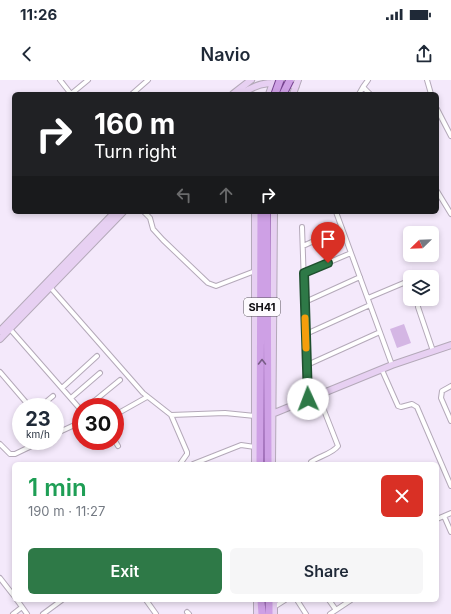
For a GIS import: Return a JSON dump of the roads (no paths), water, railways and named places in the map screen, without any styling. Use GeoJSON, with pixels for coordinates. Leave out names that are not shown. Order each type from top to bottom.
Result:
{"type":"FeatureCollection","features":[{"type":"Feature","properties":{"kind":"main road"},"geometry":{"type":"LineString","coordinates":[[274,92],[276,80]]}},
{"type":"Feature","properties":{"kind":"main road"},"geometry":{"type":"LineString","coordinates":[[284,92],[290,80]]}},
{"type":"Feature","properties":{"kind":"main road","name":"SH41"},"geometry":{"type":"LineString","coordinates":[[261,214],[265,401],[268,462]]}},
{"type":"Feature","properties":{"kind":"main road","name":"SH41"},"geometry":{"type":"LineString","coordinates":[[260,462],[265,401],[267,214]]}},
{"type":"Feature","properties":{"kind":"main road"},"geometry":{"type":"LineString","coordinates":[[261,602],[262,614]]}},
{"type":"Feature","properties":{"kind":"main road"},"geometry":{"type":"LineString","coordinates":[[269,602],[269,614]]}},
{"type":"Feature","properties":{"kind":"street"},"geometry":{"type":"LineString","coordinates":[[60,80],[69,92]]}},
{"type":"Feature","properties":{"kind":"street"},"geometry":{"type":"LineString","coordinates":[[73,92],[88,80]]}},
{"type":"Feature","properties":{"kind":"street"},"geometry":{"type":"LineString","coordinates":[[134,92],[148,80]]}},
{"type":"Feature","properties":{"kind":"street"},"geometry":{"type":"LineString","coordinates":[[236,92],[251,80]]}},
{"type":"Feature","properties":{"kind":"street"},"geometry":{"type":"LineString","coordinates":[[245,92],[251,87],[276,80],[297,83]]}},
{"type":"Feature","properties":{"kind":"street"},"geometry":{"type":"LineString","coordinates":[[270,92],[276,80]]}},
{"type":"Feature","properties":{"kind":"street"},"geometry":{"type":"LineString","coordinates":[[360,92],[368,80]]}},
{"type":"Feature","properties":{"kind":"street"},"geometry":{"type":"LineString","coordinates":[[427,80],[430,92]]}},
{"type":"Feature","properties":{"kind":"street"},"geometry":{"type":"LineString","coordinates":[[363,87],[368,92]]}},
{"type":"Feature","properties":{"kind":"street"},"geometry":{"type":"LineString","coordinates":[[439,113],[451,136]]}},
{"type":"Feature","properties":{"kind":"street"},"geometry":{"type":"LineString","coordinates":[[439,195],[451,214]]}},
{"type":"Feature","properties":{"kind":"street"},"geometry":{"type":"LineString","coordinates":[[0,331],[113,214]]}},
{"type":"Feature","properties":{"kind":"street"},"geometry":{"type":"LineString","coordinates":[[0,339],[121,214]]}},
{"type":"Feature","properties":{"kind":"street"},"geometry":{"type":"LineString","coordinates":[[146,214],[150,218],[153,229],[163,240],[212,286],[220,285],[255,271]]}},
{"type":"Feature","properties":{"kind":"street"},"geometry":{"type":"LineString","coordinates":[[255,214],[255,462]]}},
{"type":"Feature","properties":{"kind":"street"},"geometry":{"type":"LineString","coordinates":[[272,462],[274,214]]}},
{"type":"Feature","properties":{"kind":"street"},"geometry":{"type":"LineString","coordinates":[[337,214],[392,365]]}},
{"type":"Feature","properties":{"kind":"street"},"geometry":{"type":"LineString","coordinates":[[302,227],[308,399]]}},
{"type":"Feature","properties":{"kind":"street"},"geometry":{"type":"LineString","coordinates":[[303,246],[342,228]]}},
{"type":"Feature","properties":{"kind":"street"},"geometry":{"type":"LineString","coordinates":[[304,273],[351,253]]}},
{"type":"Feature","properties":{"kind":"street"},"geometry":{"type":"LineString","coordinates":[[305,302],[360,277]]}},
{"type":"Feature","properties":{"kind":"street"},"geometry":{"type":"LineString","coordinates":[[368,298],[403,283]]}},
{"type":"Feature","properties":{"kind":"street"},"geometry":{"type":"LineString","coordinates":[[50,287],[147,397],[171,416],[187,452],[181,462]]}},
{"type":"Feature","properties":{"kind":"street"},"geometry":{"type":"LineString","coordinates":[[306,334],[370,305]]}},
{"type":"Feature","properties":{"kind":"street"},"geometry":{"type":"LineString","coordinates":[[418,307],[434,351]]}},
{"type":"Feature","properties":{"kind":"street"},"geometry":{"type":"LineString","coordinates":[[10,329],[71,398],[100,373]]}},
{"type":"Feature","properties":{"kind":"street"},"geometry":{"type":"LineString","coordinates":[[307,365],[380,332]]}},
{"type":"Feature","properties":{"kind":"street"},"geometry":{"type":"LineString","coordinates":[[272,414],[392,365],[451,345]]}},
{"type":"Feature","properties":{"kind":"street"},"geometry":{"type":"LineString","coordinates":[[62,388],[97,356]]}},
{"type":"Feature","properties":{"kind":"street"},"geometry":{"type":"LineString","coordinates":[[382,370],[398,406],[401,407],[412,404],[417,407],[451,486]]}},
{"type":"Feature","properties":{"kind":"street"},"geometry":{"type":"LineString","coordinates":[[0,372],[22,398]]}},
{"type":"Feature","properties":{"kind":"street"},"geometry":{"type":"LineString","coordinates":[[98,398],[120,380]]}},
{"type":"Feature","properties":{"kind":"street"},"geometry":{"type":"LineString","coordinates":[[451,386],[442,391],[441,398],[451,421]]}},
{"type":"Feature","properties":{"kind":"street"},"geometry":{"type":"LineString","coordinates":[[311,462],[336,449],[338,446],[318,395]]}},
{"type":"Feature","properties":{"kind":"street"},"geometry":{"type":"LineString","coordinates":[[124,410],[147,397]]}},
{"type":"Feature","properties":{"kind":"street"},"geometry":{"type":"LineString","coordinates":[[171,416],[225,413],[255,416]]}},
{"type":"Feature","properties":{"kind":"street"},"geometry":{"type":"LineString","coordinates":[[0,444],[10,454],[15,454],[23,450]]}},
{"type":"Feature","properties":{"kind":"street"},"geometry":{"type":"LineString","coordinates":[[199,462],[241,445],[255,447]]}},
{"type":"Feature","properties":{"kind":"street"},"geometry":{"type":"LineString","coordinates":[[439,518],[451,513]]}},
{"type":"Feature","properties":{"kind":"street"},"geometry":{"type":"LineString","coordinates":[[444,516],[451,532]]}},
{"type":"Feature","properties":{"kind":"street"},"geometry":{"type":"LineString","coordinates":[[0,578],[12,593]]}},
{"type":"Feature","properties":{"kind":"street"},"geometry":{"type":"LineString","coordinates":[[18,602],[27,614]]}},
{"type":"Feature","properties":{"kind":"street"},"geometry":{"type":"LineString","coordinates":[[43,614],[58,602]]}},
{"type":"Feature","properties":{"kind":"street"},"geometry":{"type":"LineString","coordinates":[[147,602],[156,614]]}},
{"type":"Feature","properties":{"kind":"street"},"geometry":{"type":"LineString","coordinates":[[256,602],[257,614]]}},
{"type":"Feature","properties":{"kind":"street"},"geometry":{"type":"LineString","coordinates":[[274,602],[274,614]]}},
{"type":"Feature","properties":{"kind":"street"},"geometry":{"type":"LineString","coordinates":[[274,607],[282,602]]}},
{"type":"Feature","properties":{"kind":"street"},"geometry":{"type":"LineString","coordinates":[[299,602],[306,614]]}},
{"type":"Feature","properties":{"kind":"street"},"geometry":{"type":"LineString","coordinates":[[330,602],[336,610]]}},
{"type":"Feature","properties":{"kind":"street"},"geometry":{"type":"LineString","coordinates":[[330,614],[348,602]]}},
{"type":"Feature","properties":{"kind":"street"},"geometry":{"type":"LineString","coordinates":[[13,614],[22,607]]}}]}
